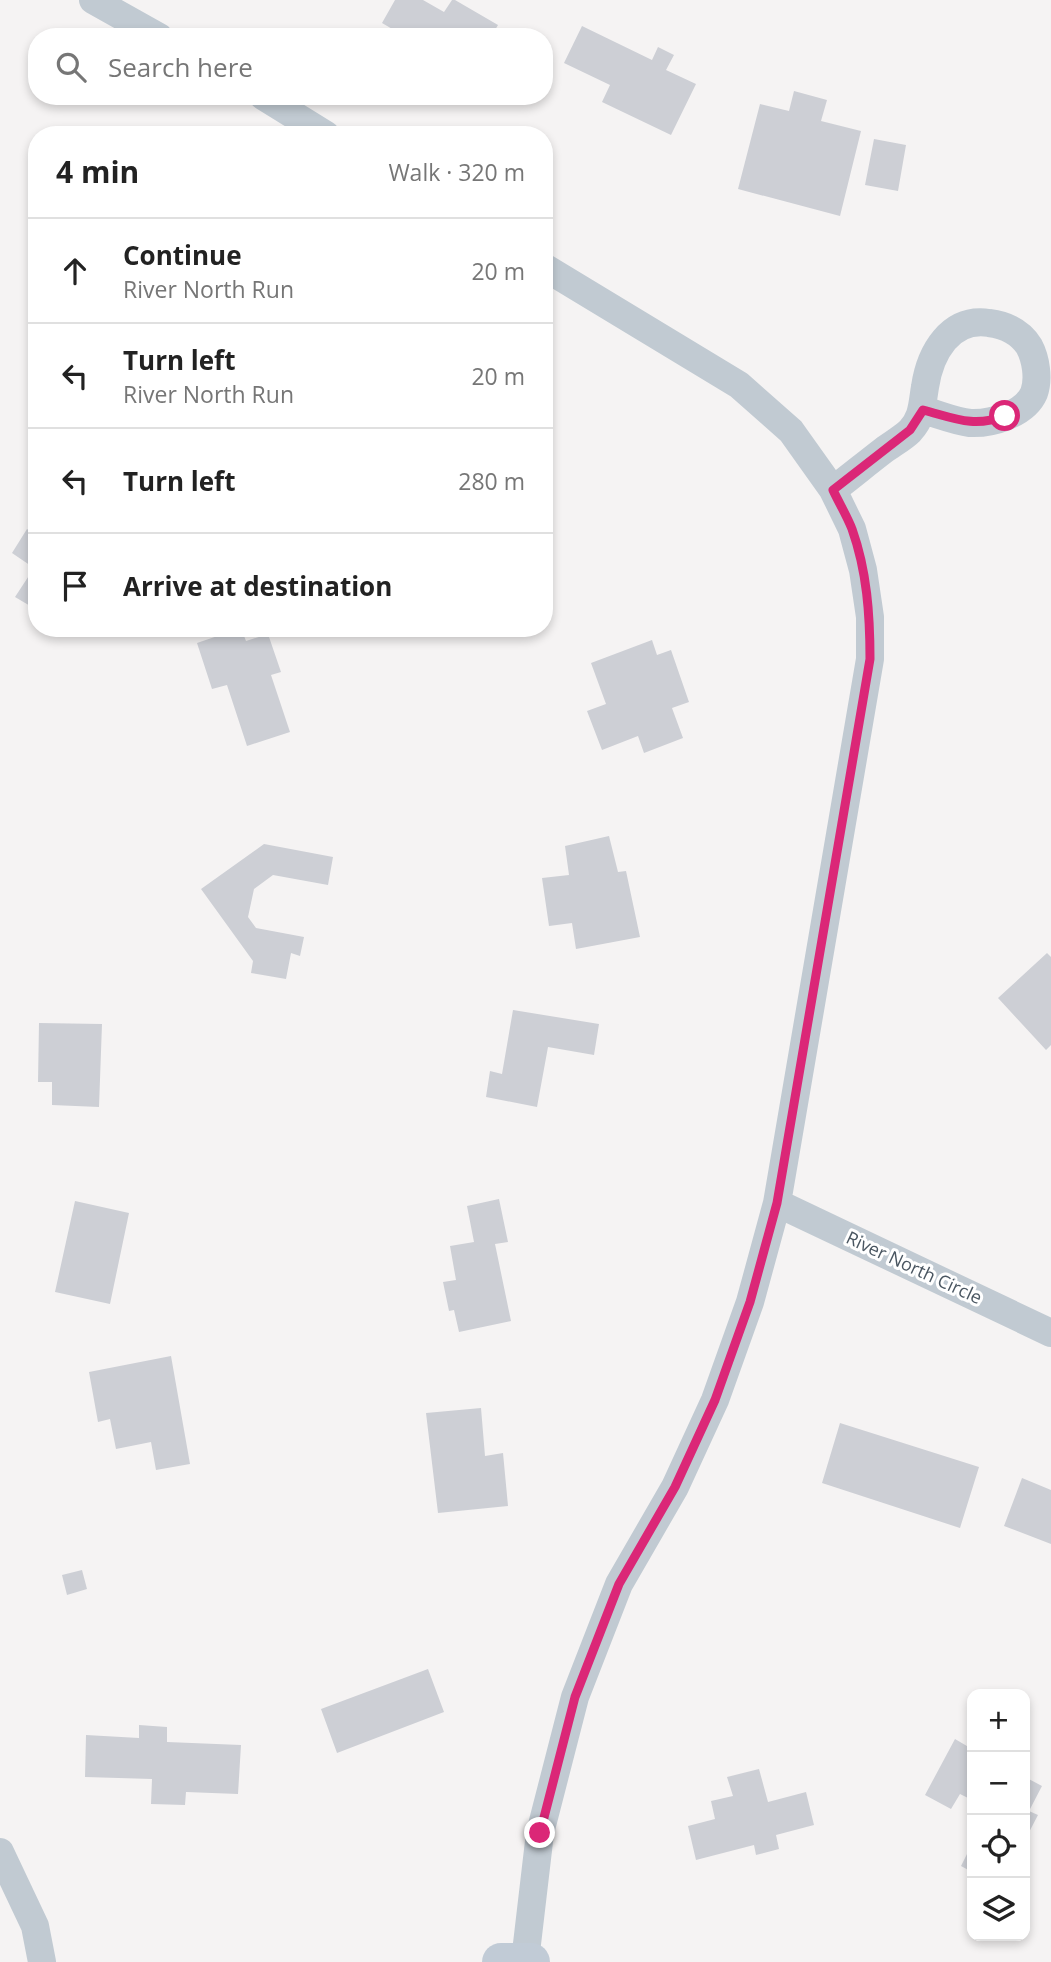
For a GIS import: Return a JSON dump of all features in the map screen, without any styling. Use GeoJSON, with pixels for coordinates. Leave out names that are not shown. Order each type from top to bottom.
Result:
{"type":"FeatureCollection","features":[{"type":"Feature","properties":{"kind":"street"},"geometry":{"type":"LineString","coordinates":[[93,0],[143,28]]}},
{"type":"Feature","properties":{"kind":"street"},"geometry":{"type":"LineString","coordinates":[[278,105],[311,126]]}},
{"type":"Feature","properties":{"kind":"street"},"geometry":{"type":"LineString","coordinates":[[525,1961],[540,1833],[575,1697],[619,1584],[675,1487],[715,1400],[750,1302],[777,1203],[870,659],[870,617],[863,570],[852,529],[833,490],[791,431],[739,386],[553,272]]}},
{"type":"Feature","properties":{"kind":"street"},"geometry":{"type":"LineString","coordinates":[[833,490],[910,430],[923,410]]}},
{"type":"Feature","properties":{"kind":"street","name":"River North Circle"},"geometry":{"type":"LineString","coordinates":[[777,1203],[1051,1333]]}},
{"type":"Feature","properties":{"kind":"street"},"geometry":{"type":"LineString","coordinates":[[0,1852],[35,1926],[43,1962]]}},
{"type":"Feature","properties":{"kind":"street"},"geometry":{"type":"LineString","coordinates":[[501,1962],[531,1962]]}},
{"type":"Feature","properties":{"kind":"building"},"geometry":{"type":"Polygon","coordinates":[[[395,0],[423,0],[444,12],[452,0],[455,0],[498,25],[496,28],[391,28],[382,23],[395,0]]]}},
{"type":"Feature","properties":{"kind":"building"},"geometry":{"type":"Polygon","coordinates":[[[582,26],[652,60],[658,47],[674,55],[666,70],[696,84],[671,135],[602,102],[610,85],[564,63],[582,26]]]}},
{"type":"Feature","properties":{"kind":"building"},"geometry":{"type":"Polygon","coordinates":[[[794,91],[827,100],[821,121],[861,131],[840,216],[738,189],[760,104],[789,111],[794,91]]]}},
{"type":"Feature","properties":{"kind":"building"},"geometry":{"type":"Polygon","coordinates":[[[874,139],[906,145],[898,191],[865,185],[874,139]]]}},
{"type":"Feature","properties":{"kind":"building"},"geometry":{"type":"Polygon","coordinates":[[[27,529],[28,530],[28,564],[12,553],[27,529]]]}},
{"type":"Feature","properties":{"kind":"building"},"geometry":{"type":"Polygon","coordinates":[[[28,577],[28,605],[15,597],[28,577]]]}},
{"type":"Feature","properties":{"kind":"building"},"geometry":{"type":"Polygon","coordinates":[[[215,637],[244,637],[246,641],[269,637],[281,672],[271,675],[290,732],[247,746],[227,685],[212,689],[197,643],[215,637]]]}},
{"type":"Feature","properties":{"kind":"building"},"geometry":{"type":"Polygon","coordinates":[[[652,640],[657,655],[671,650],[689,702],[672,708],[683,738],[644,753],[638,736],[602,750],[587,711],[606,704],[591,663],[652,640]]]}},
{"type":"Feature","properties":{"kind":"building"},"geometry":{"type":"Polygon","coordinates":[[[609,836],[618,872],[626,871],[640,937],[576,949],[572,923],[549,926],[542,878],[569,875],[565,846],[609,836]]]}},
{"type":"Feature","properties":{"kind":"building"},"geometry":{"type":"Polygon","coordinates":[[[264,844],[333,857],[328,885],[273,875],[254,889],[248,917],[256,928],[304,937],[300,956],[291,953],[286,979],[251,973],[253,961],[201,889],[264,844]]]}},
{"type":"Feature","properties":{"kind":"building"},"geometry":{"type":"Polygon","coordinates":[[[1047,953],[1051,957],[1051,1045],[1046,1050],[998,998],[1047,953]]]}},
{"type":"Feature","properties":{"kind":"building"},"geometry":{"type":"Polygon","coordinates":[[[513,1010],[599,1024],[594,1055],[548,1047],[537,1107],[486,1097],[490,1071],[502,1074],[513,1010]]]}},
{"type":"Feature","properties":{"kind":"building"},"geometry":{"type":"Polygon","coordinates":[[[39,1023],[102,1024],[99,1107],[52,1105],[52,1082],[38,1082],[39,1023]]]}},
{"type":"Feature","properties":{"kind":"building"},"geometry":{"type":"Polygon","coordinates":[[[499,1199],[508,1242],[495,1244],[511,1321],[459,1332],[454,1310],[449,1311],[443,1282],[456,1280],[450,1246],[474,1242],[467,1206],[499,1199]]]}},
{"type":"Feature","properties":{"kind":"building"},"geometry":{"type":"Polygon","coordinates":[[[75,1201],[129,1213],[110,1304],[55,1292],[75,1201]]]}},
{"type":"Feature","properties":{"kind":"building"},"geometry":{"type":"Polygon","coordinates":[[[171,1356],[190,1464],[156,1470],[151,1442],[116,1449],[110,1419],[98,1422],[89,1372],[171,1356]]]}},
{"type":"Feature","properties":{"kind":"building"},"geometry":{"type":"Polygon","coordinates":[[[481,1408],[485,1456],[503,1453],[508,1506],[438,1513],[426,1413],[481,1408]]]}},
{"type":"Feature","properties":{"kind":"building"},"geometry":{"type":"Polygon","coordinates":[[[840,1423],[979,1467],[960,1528],[822,1483],[840,1423]]]}},
{"type":"Feature","properties":{"kind":"building"},"geometry":{"type":"Polygon","coordinates":[[[1022,1478],[1051,1490],[1051,1544],[1004,1526],[1022,1478]]]}},
{"type":"Feature","properties":{"kind":"building"},"geometry":{"type":"Polygon","coordinates":[[[82,1570],[87,1589],[67,1595],[62,1575],[82,1570]]]}},
{"type":"Feature","properties":{"kind":"building"},"geometry":{"type":"Polygon","coordinates":[[[428,1669],[444,1712],[337,1753],[321,1709],[428,1669]]]}},
{"type":"Feature","properties":{"kind":"building"},"geometry":{"type":"Polygon","coordinates":[[[139,1725],[167,1727],[167,1742],[241,1745],[238,1794],[186,1792],[185,1805],[151,1804],[152,1779],[85,1777],[86,1735],[139,1738],[139,1725]]]}},
{"type":"Feature","properties":{"kind":"building"},"geometry":{"type":"Polygon","coordinates":[[[955,1739],[967,1746],[967,1798],[960,1794],[951,1809],[925,1795],[955,1739]]]}},
{"type":"Feature","properties":{"kind":"building"},"geometry":{"type":"Polygon","coordinates":[[[759,1769],[768,1802],[806,1792],[814,1825],[776,1835],[779,1849],[756,1855],[754,1845],[696,1860],[688,1826],[715,1819],[711,1801],[733,1796],[727,1777],[759,1769]]]}},
{"type":"Feature","properties":{"kind":"building"},"geometry":{"type":"Polygon","coordinates":[[[1030,1780],[1042,1786],[1030,1809],[1030,1780]]]}},
{"type":"Feature","properties":{"kind":"building"},"geometry":{"type":"Polygon","coordinates":[[[1030,1811],[1038,1815],[1030,1830],[1030,1811]]]}},
{"type":"Feature","properties":{"kind":"building"},"geometry":{"type":"Polygon","coordinates":[[[967,1854],[967,1869],[961,1866],[967,1854]]]}},
{"type":"Feature","properties":{"kind":"route"},"geometry":{"type":"LineString","coordinates":[[540,1833],[575,1697],[619,1584],[675,1487],[715,1400],[750,1302],[777,1203],[870,659],[870,617],[863,570],[852,529],[833,490],[910,430],[923,410],[968,423],[989,422],[1005,416]]}}]}
